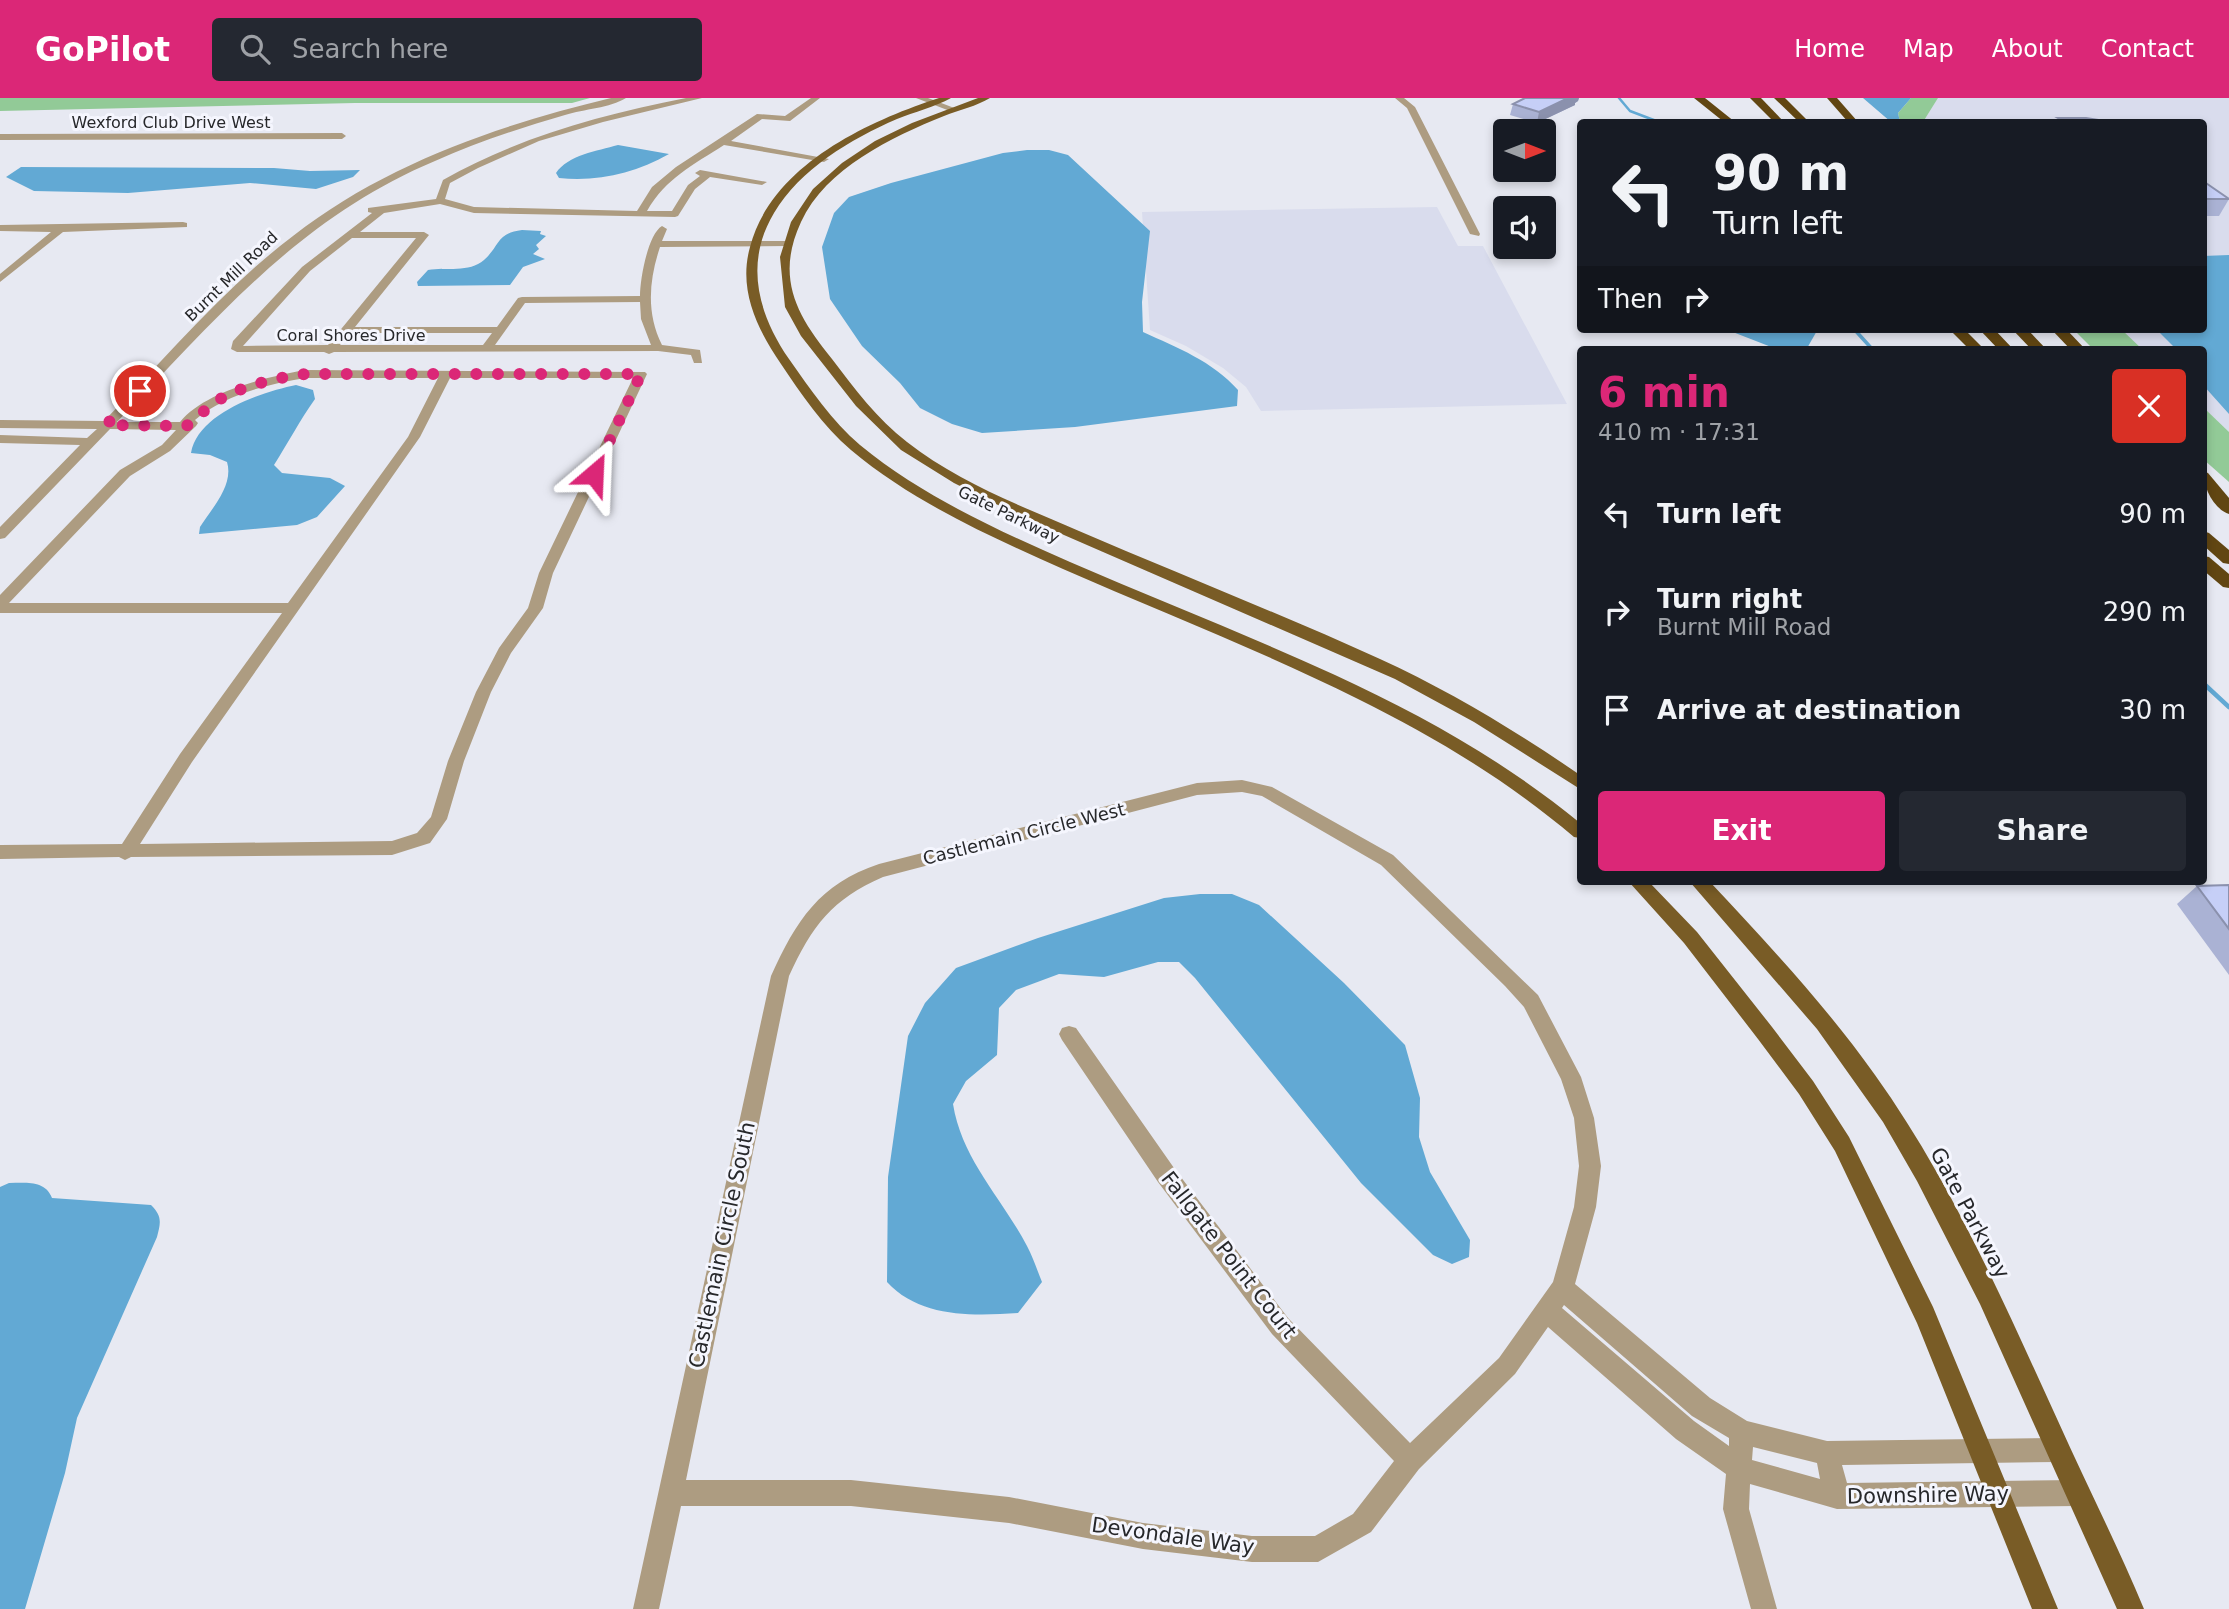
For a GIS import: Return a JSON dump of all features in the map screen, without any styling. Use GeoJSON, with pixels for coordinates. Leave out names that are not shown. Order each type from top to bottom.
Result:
{"type":"FeatureCollection","features":[{"type":"Feature","properties":{"kind":"highway"},"geometry":{"type":"LineString","coordinates":[[1701,98],[1727,119]]}},
{"type":"Feature","properties":{"kind":"highway"},"geometry":{"type":"LineString","coordinates":[[1755,98],[1776,119]]}},
{"type":"Feature","properties":{"kind":"highway"},"geometry":{"type":"LineString","coordinates":[[1779,98],[1801,119]]}},
{"type":"Feature","properties":{"kind":"highway"},"geometry":{"type":"LineString","coordinates":[[1832,99],[1850,119]]}},
{"type":"Feature","properties":{"kind":"highway"},"geometry":{"type":"LineString","coordinates":[[1960,333],[1975,346]]}},
{"type":"Feature","properties":{"kind":"highway"},"geometry":{"type":"LineString","coordinates":[[1990,333],[2003,346]]}},
{"type":"Feature","properties":{"kind":"highway"},"geometry":{"type":"LineString","coordinates":[[2022,333],[2036,346]]}},
{"type":"Feature","properties":{"kind":"highway"},"geometry":{"type":"LineString","coordinates":[[2062,333],[2075,346]]}},
{"type":"Feature","properties":{"kind":"highway"},"geometry":{"type":"LineString","coordinates":[[2207,481],[2229,509]]}},
{"type":"Feature","properties":{"kind":"highway"},"geometry":{"type":"LineString","coordinates":[[2207,503],[2229,522]]}},
{"type":"Feature","properties":{"kind":"highway"},"geometry":{"type":"LineString","coordinates":[[2207,540],[2229,559]]}},
{"type":"Feature","properties":{"kind":"highway"},"geometry":{"type":"LineString","coordinates":[[2207,564],[2229,583]]}},
{"type":"Feature","properties":{"kind":"main road","name":"Gate Parkway"},"geometry":{"type":"LineString","coordinates":[[986,98],[950,104],[841,167],[808,203],[787,243],[783,255],[788,299],[797,321],[848,389],[889,434],[915,455],[1007,504],[1374,663],[1460,705],[1577,781]]}},
{"type":"Feature","properties":{"kind":"main road","name":"Gate Parkway"},"geometry":{"type":"LineString","coordinates":[[933,102],[873,127],[824,159],[782,195],[761,227],[755,243],[750,272],[752,296],[759,320],[773,345],[821,410],[852,445],[909,487],[1023,546],[1362,694],[1443,736],[1498,770],[1577,830]]}},
{"type":"Feature","properties":{"kind":"main road"},"geometry":{"type":"LineString","coordinates":[[1641,885],[1704,954],[1795,1072],[1840,1142],[1880,1218],[1980,1449],[2045,1609]]}},
{"type":"Feature","properties":{"kind":"main road","name":"Gate Parkway"},"geometry":{"type":"LineString","coordinates":[[1702,885],[1826,1024],[1889,1114],[1956,1231],[2131,1609]]}},
{"type":"Feature","properties":{"kind":"street","name":"Burnt Mill Road"},"geometry":{"type":"LineString","coordinates":[[0,535],[277,252],[344,206],[386,181],[426,162],[548,117],[622,98]]}},
{"type":"Feature","properties":{"kind":"street"},"geometry":{"type":"LineString","coordinates":[[440,201],[446,182],[472,165],[512,149],[578,127],[698,98]]}},
{"type":"Feature","properties":{"kind":"street"},"geometry":{"type":"LineString","coordinates":[[640,214],[655,189],[680,169],[760,116],[787,119],[816,98]]}},
{"type":"Feature","properties":{"kind":"street"},"geometry":{"type":"LineString","coordinates":[[920,98],[950,104]]}},
{"type":"Feature","properties":{"kind":"street"},"geometry":{"type":"LineString","coordinates":[[1399,98],[1412,102],[1475,234]]}},
{"type":"Feature","properties":{"kind":"street","name":"Wexford Club Drive West"},"geometry":{"type":"LineString","coordinates":[[0,137],[342,136]]}},
{"type":"Feature","properties":{"kind":"street"},"geometry":{"type":"LineString","coordinates":[[723,142],[824,159]]}},
{"type":"Feature","properties":{"kind":"street"},"geometry":{"type":"LineString","coordinates":[[680,169],[762,183]]}},
{"type":"Feature","properties":{"kind":"street"},"geometry":{"type":"LineString","coordinates":[[344,206],[381,211],[440,201],[474,210],[675,214],[691,187],[709,174]]}},
{"type":"Feature","properties":{"kind":"street","name":"Coral Shores Drive"},"geometry":{"type":"LineString","coordinates":[[381,211],[306,269],[237,343],[237,349],[329,351],[658,348],[695,352],[698,361]]}},
{"type":"Feature","properties":{"kind":"street"},"geometry":{"type":"LineString","coordinates":[[0,228],[183,225]]}},
{"type":"Feature","properties":{"kind":"street"},"geometry":{"type":"LineString","coordinates":[[0,279],[60,229]]}},
{"type":"Feature","properties":{"kind":"street"},"geometry":{"type":"LineString","coordinates":[[658,348],[652,338],[645,299],[650,256],[662,229]]}},
{"type":"Feature","properties":{"kind":"street"},"geometry":{"type":"LineString","coordinates":[[329,351],[424,234],[349,235]]}},
{"type":"Feature","properties":{"kind":"street"},"geometry":{"type":"LineString","coordinates":[[655,244],[787,243]]}},
{"type":"Feature","properties":{"kind":"street"},"geometry":{"type":"LineString","coordinates":[[486,349],[522,300],[645,299]]}},
{"type":"Feature","properties":{"kind":"street"},"geometry":{"type":"LineString","coordinates":[[346,330],[499,330]]}},
{"type":"Feature","properties":{"kind":"street"},"geometry":{"type":"LineString","coordinates":[[0,606],[125,473],[149,461],[209,406],[265,381],[305,374],[641,374],[546,573],[541,599],[530,621],[504,652],[478,706],[455,765],[448,797],[427,835],[416,842],[392,848],[125,853],[0,852]]}},
{"type":"Feature","properties":{"kind":"street"},"geometry":{"type":"LineString","coordinates":[[125,853],[186,758],[414,437],[446,374]]}},
{"type":"Feature","properties":{"kind":"street"},"geometry":{"type":"LineString","coordinates":[[0,424],[186,426]]}},
{"type":"Feature","properties":{"kind":"street"},"geometry":{"type":"LineString","coordinates":[[6,439],[29,424]]}},
{"type":"Feature","properties":{"kind":"street"},"geometry":{"type":"LineString","coordinates":[[6,439],[176,436]]}},
{"type":"Feature","properties":{"kind":"street"},"geometry":{"type":"LineString","coordinates":[[0,606],[295,608]]}},
{"type":"Feature","properties":{"kind":"street","name":"Castlemain Circle West"},"geometry":{"type":"LineString","coordinates":[[832,896],[853,881],[879,871],[1197,789],[1242,786],[1266,791],[1387,860],[1531,1001],[1571,1077],[1584,1118],[1590,1166],[1585,1207],[1562,1287]]}},
{"type":"Feature","properties":{"kind":"street","name":"Castlemain Circle South"},"geometry":{"type":"LineString","coordinates":[[646,1609],[780,976],[810,916],[832,896]]}},
{"type":"Feature","properties":{"kind":"street","name":"Fallgate Point Court"},"geometry":{"type":"LineString","coordinates":[[1069,1034],[1166,1175],[1280,1326],[1410,1460]]}},
{"type":"Feature","properties":{"kind":"street"},"geometry":{"type":"LineString","coordinates":[[1562,1287],[1701,1407],[1742,1432],[1827,1452],[2057,1450]]}},
{"type":"Feature","properties":{"kind":"street","name":"Devondale Way"},"geometry":{"type":"LineString","coordinates":[[669,1493],[850,1493],[1009,1510],[1143,1536],[1238,1547],[1318,1549],[1362,1523],[1410,1460],[1507,1366],[1562,1287]]}},
{"type":"Feature","properties":{"kind":"street","name":"Downshire Way"},"geometry":{"type":"LineString","coordinates":[[1546,1310],[1685,1430],[1741,1469],[1837,1496],[2077,1493]]}},
{"type":"Feature","properties":{"kind":"street"},"geometry":{"type":"LineString","coordinates":[[1742,1432],[1736,1509],[1764,1609]]}},
{"type":"Feature","properties":{"kind":"street"},"geometry":{"type":"LineString","coordinates":[[1827,1452],[1837,1496]]}},
{"type":"Feature","properties":{"kind":"shaded area"},"geometry":{"type":"Polygon","coordinates":[[[1938,98],[2229,98],[2229,432],[2207,411],[2207,346],[2139,346],[2125,333],[2207,333],[2207,119],[1925,119],[1938,98]]]}},
{"type":"Feature","properties":{"kind":"shaded area"},"geometry":{"type":"Polygon","coordinates":[[[1437,207],[1458,246],[1483,246],[1567,404],[1261,411],[1246,387],[1223,368],[1186,346],[1150,330],[1142,212],[1437,207]]]}},
{"type":"Feature","properties":{"kind":"green space"},"geometry":{"type":"Polygon","coordinates":[[[0,98],[590,98],[572,103],[355,103],[0,111],[0,98]]]}},
{"type":"Feature","properties":{"kind":"green space"},"geometry":{"type":"Polygon","coordinates":[[[1911,98],[1938,98],[1925,119],[1899,119],[1898,113],[1911,98]]]}},
{"type":"Feature","properties":{"kind":"green space"},"geometry":{"type":"Polygon","coordinates":[[[2077,333],[2125,333],[2139,346],[2090,346],[2077,333]]]}},
{"type":"Feature","properties":{"kind":"green space"},"geometry":{"type":"Polygon","coordinates":[[[2207,411],[2229,432],[2229,482],[2207,463],[2207,411]]]}},
{"type":"Feature","properties":{"kind":"water"},"geometry":{"type":"Polygon","coordinates":[[[1863,98],[1911,98],[1898,113],[1899,119],[1888,119],[1863,98]]]}},
{"type":"Feature","properties":{"kind":"water"},"geometry":{"type":"Polygon","coordinates":[[[618,145],[669,154],[616,175],[574,179],[559,178],[556,173],[575,158],[618,145]]]}},
{"type":"Feature","properties":{"kind":"water"},"geometry":{"type":"Polygon","coordinates":[[[1049,150],[1068,155],[1150,231],[1142,302],[1143,332],[1194,356],[1217,371],[1238,390],[1237,406],[1075,427],[982,433],[952,424],[920,408],[900,383],[862,346],[830,299],[822,247],[834,213],[849,197],[891,183],[1003,153],[1049,150]]]}},
{"type":"Feature","properties":{"kind":"water"},"geometry":{"type":"Polygon","coordinates":[[[21,167],[360,170],[353,177],[316,189],[250,183],[128,193],[34,191],[6,177],[21,167]]]}},
{"type":"Feature","properties":{"kind":"water"},"geometry":{"type":"Polygon","coordinates":[[[522,230],[541,231],[540,234],[546,236],[536,245],[539,249],[533,254],[545,259],[523,267],[510,285],[418,286],[417,282],[428,270],[471,267],[484,260],[507,234],[522,230]]]}},
{"type":"Feature","properties":{"kind":"water"},"geometry":{"type":"Polygon","coordinates":[[[2229,255],[2229,414],[2207,389],[2207,346],[2173,346],[2160,333],[2207,333],[2207,256],[2229,255]]]}},
{"type":"Feature","properties":{"kind":"water"},"geometry":{"type":"Polygon","coordinates":[[[1735,333],[1816,333],[1808,346],[1769,346],[1735,333]]]}},
{"type":"Feature","properties":{"kind":"water"},"geometry":{"type":"Polygon","coordinates":[[[296,385],[313,390],[315,399],[274,465],[282,473],[330,478],[345,486],[317,517],[297,525],[199,534],[200,527],[225,488],[228,471],[227,462],[210,455],[191,453],[196,439],[206,426],[233,407],[266,393],[296,385]]]}},
{"type":"Feature","properties":{"kind":"water"},"geometry":{"type":"Polygon","coordinates":[[[1232,894],[1259,905],[1344,983],[1405,1045],[1420,1098],[1419,1137],[1430,1172],[1470,1240],[1469,1257],[1452,1264],[1433,1255],[1361,1183],[1195,978],[1179,962],[1158,962],[1104,977],[1059,974],[1016,990],[999,1008],[997,1055],[966,1081],[953,1104],[965,1143],[974,1161],[1017,1228],[1042,1282],[1018,1313],[948,1312],[915,1302],[900,1294],[887,1282],[888,1177],[908,1036],[925,1003],[956,968],[1038,938],[1164,898],[1232,894]]]}},
{"type":"Feature","properties":{"kind":"water"},"geometry":{"type":"Polygon","coordinates":[[[9,1183],[40,1185],[52,1198],[151,1205],[160,1220],[157,1237],[77,1418],[65,1473],[25,1609],[0,1609],[0,1187],[9,1183]]]}},
{"type":"Feature","properties":{"kind":"building"},"geometry":{"type":"Polygon","coordinates":[[[1525,98],[1568,98],[1539,112],[1513,104],[1525,98]]]}},
{"type":"Feature","properties":{"kind":"building"},"geometry":{"type":"Polygon","coordinates":[[[2207,184],[2229,199],[2207,199],[2207,184]]]}},
{"type":"Feature","properties":{"kind":"building"},"geometry":{"type":"Polygon","coordinates":[[[2229,885],[2229,929],[2197,886],[2229,885]]]}},
{"type":"Feature","properties":{"kind":"waterway"},"geometry":{"type":"LineString","coordinates":[[1619,98],[1630,111],[1651,119]]}},
{"type":"Feature","properties":{"kind":"waterway"},"geometry":{"type":"LineString","coordinates":[[1858,333],[1869,346]]}},
{"type":"Feature","properties":{"kind":"waterway"},"geometry":{"type":"LineString","coordinates":[[2207,687],[2229,707]]}},
{"type":"Feature","properties":{"kind":"route"},"geometry":{"type":"LineString","coordinates":[[140,391],[106,425],[186,426],[209,406],[242,390],[265,381],[305,374],[641,374],[594,474]]}}]}
